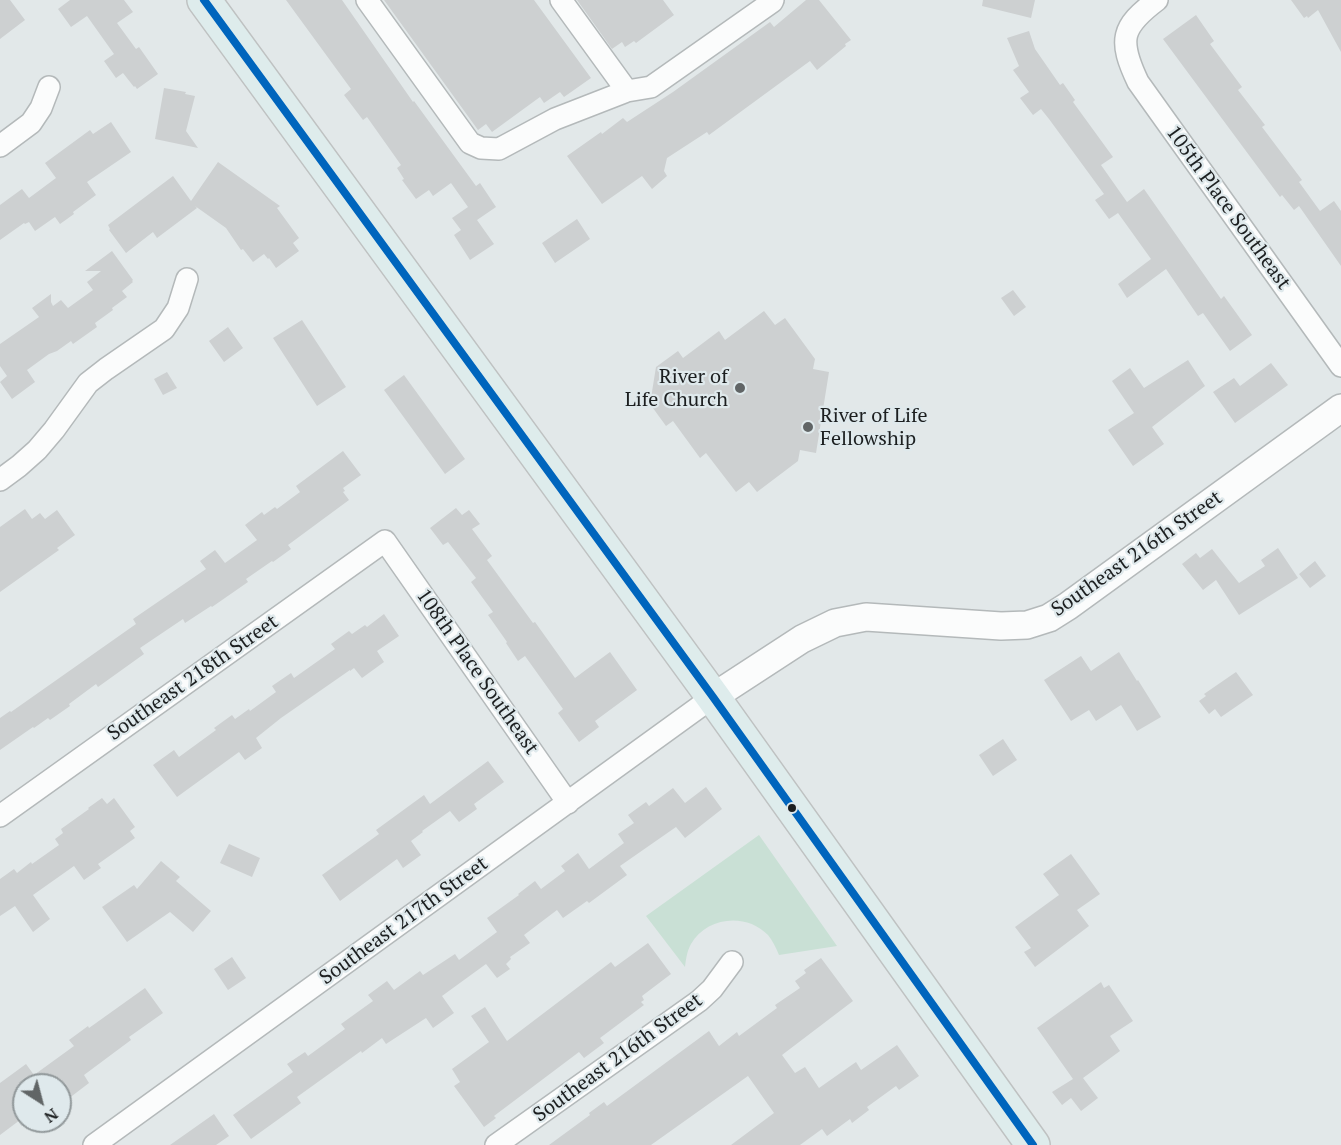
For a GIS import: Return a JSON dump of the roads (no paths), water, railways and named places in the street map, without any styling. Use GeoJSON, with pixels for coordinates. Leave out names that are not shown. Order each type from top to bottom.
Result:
{"type":"FeatureCollection","features":[{"type":"Feature","properties":{"kind":"main road"},"geometry":{"type":"LineString","coordinates":[[204,0],[713,697],[1033,1145]]}},
{"type":"Feature","properties":{"kind":"street"},"geometry":{"type":"LineString","coordinates":[[367,0],[470,143],[482,148],[499,149],[555,119],[627,91],[651,87],[773,0]]}},
{"type":"Feature","properties":{"kind":"street"},"geometry":{"type":"LineString","coordinates":[[561,0],[627,91]]}},
{"type":"Feature","properties":{"kind":"street","name":"105th Place Southeast"},"geometry":{"type":"LineString","coordinates":[[1157,0],[1140,13],[1129,26],[1125,44],[1128,62],[1138,82],[1341,366]]}},
{"type":"Feature","properties":{"kind":"street"},"geometry":{"type":"LineString","coordinates":[[0,146],[31,123],[41,108],[49,87]]}},
{"type":"Feature","properties":{"kind":"street"},"geometry":{"type":"LineString","coordinates":[[0,480],[37,450],[88,383],[165,329],[178,308],[187,279]]}},
{"type":"Feature","properties":{"kind":"street","name":"Southeast 216th Street"},"geometry":{"type":"LineString","coordinates":[[713,697],[802,639],[836,623],[866,617],[1004,627],[1027,625],[1049,618],[1341,408]]}},
{"type":"Feature","properties":{"kind":"street","name":"108th Place Southeast"},"geometry":{"type":"LineString","coordinates":[[386,541],[568,803]]}},
{"type":"Feature","properties":{"kind":"street","name":"Southeast 218th Street"},"geometry":{"type":"LineString","coordinates":[[0,816],[386,541]]}},
{"type":"Feature","properties":{"kind":"street","name":"Southeast 217th Street"},"geometry":{"type":"LineString","coordinates":[[94,1145],[713,697]]}},
{"type":"Feature","properties":{"kind":"street","name":"Southeast 216th Street"},"geometry":{"type":"LineString","coordinates":[[496,1145],[699,1001],[712,990],[732,962]]}},
{"type":"Feature","properties":{"kind":"place","name":"River of Life Church"},"geometry":{"type":"Point","coordinates":[740,388]}},
{"type":"Feature","properties":{"kind":"place","name":"River of Life Fellowship"},"geometry":{"type":"Point","coordinates":[808,427]}}]}
